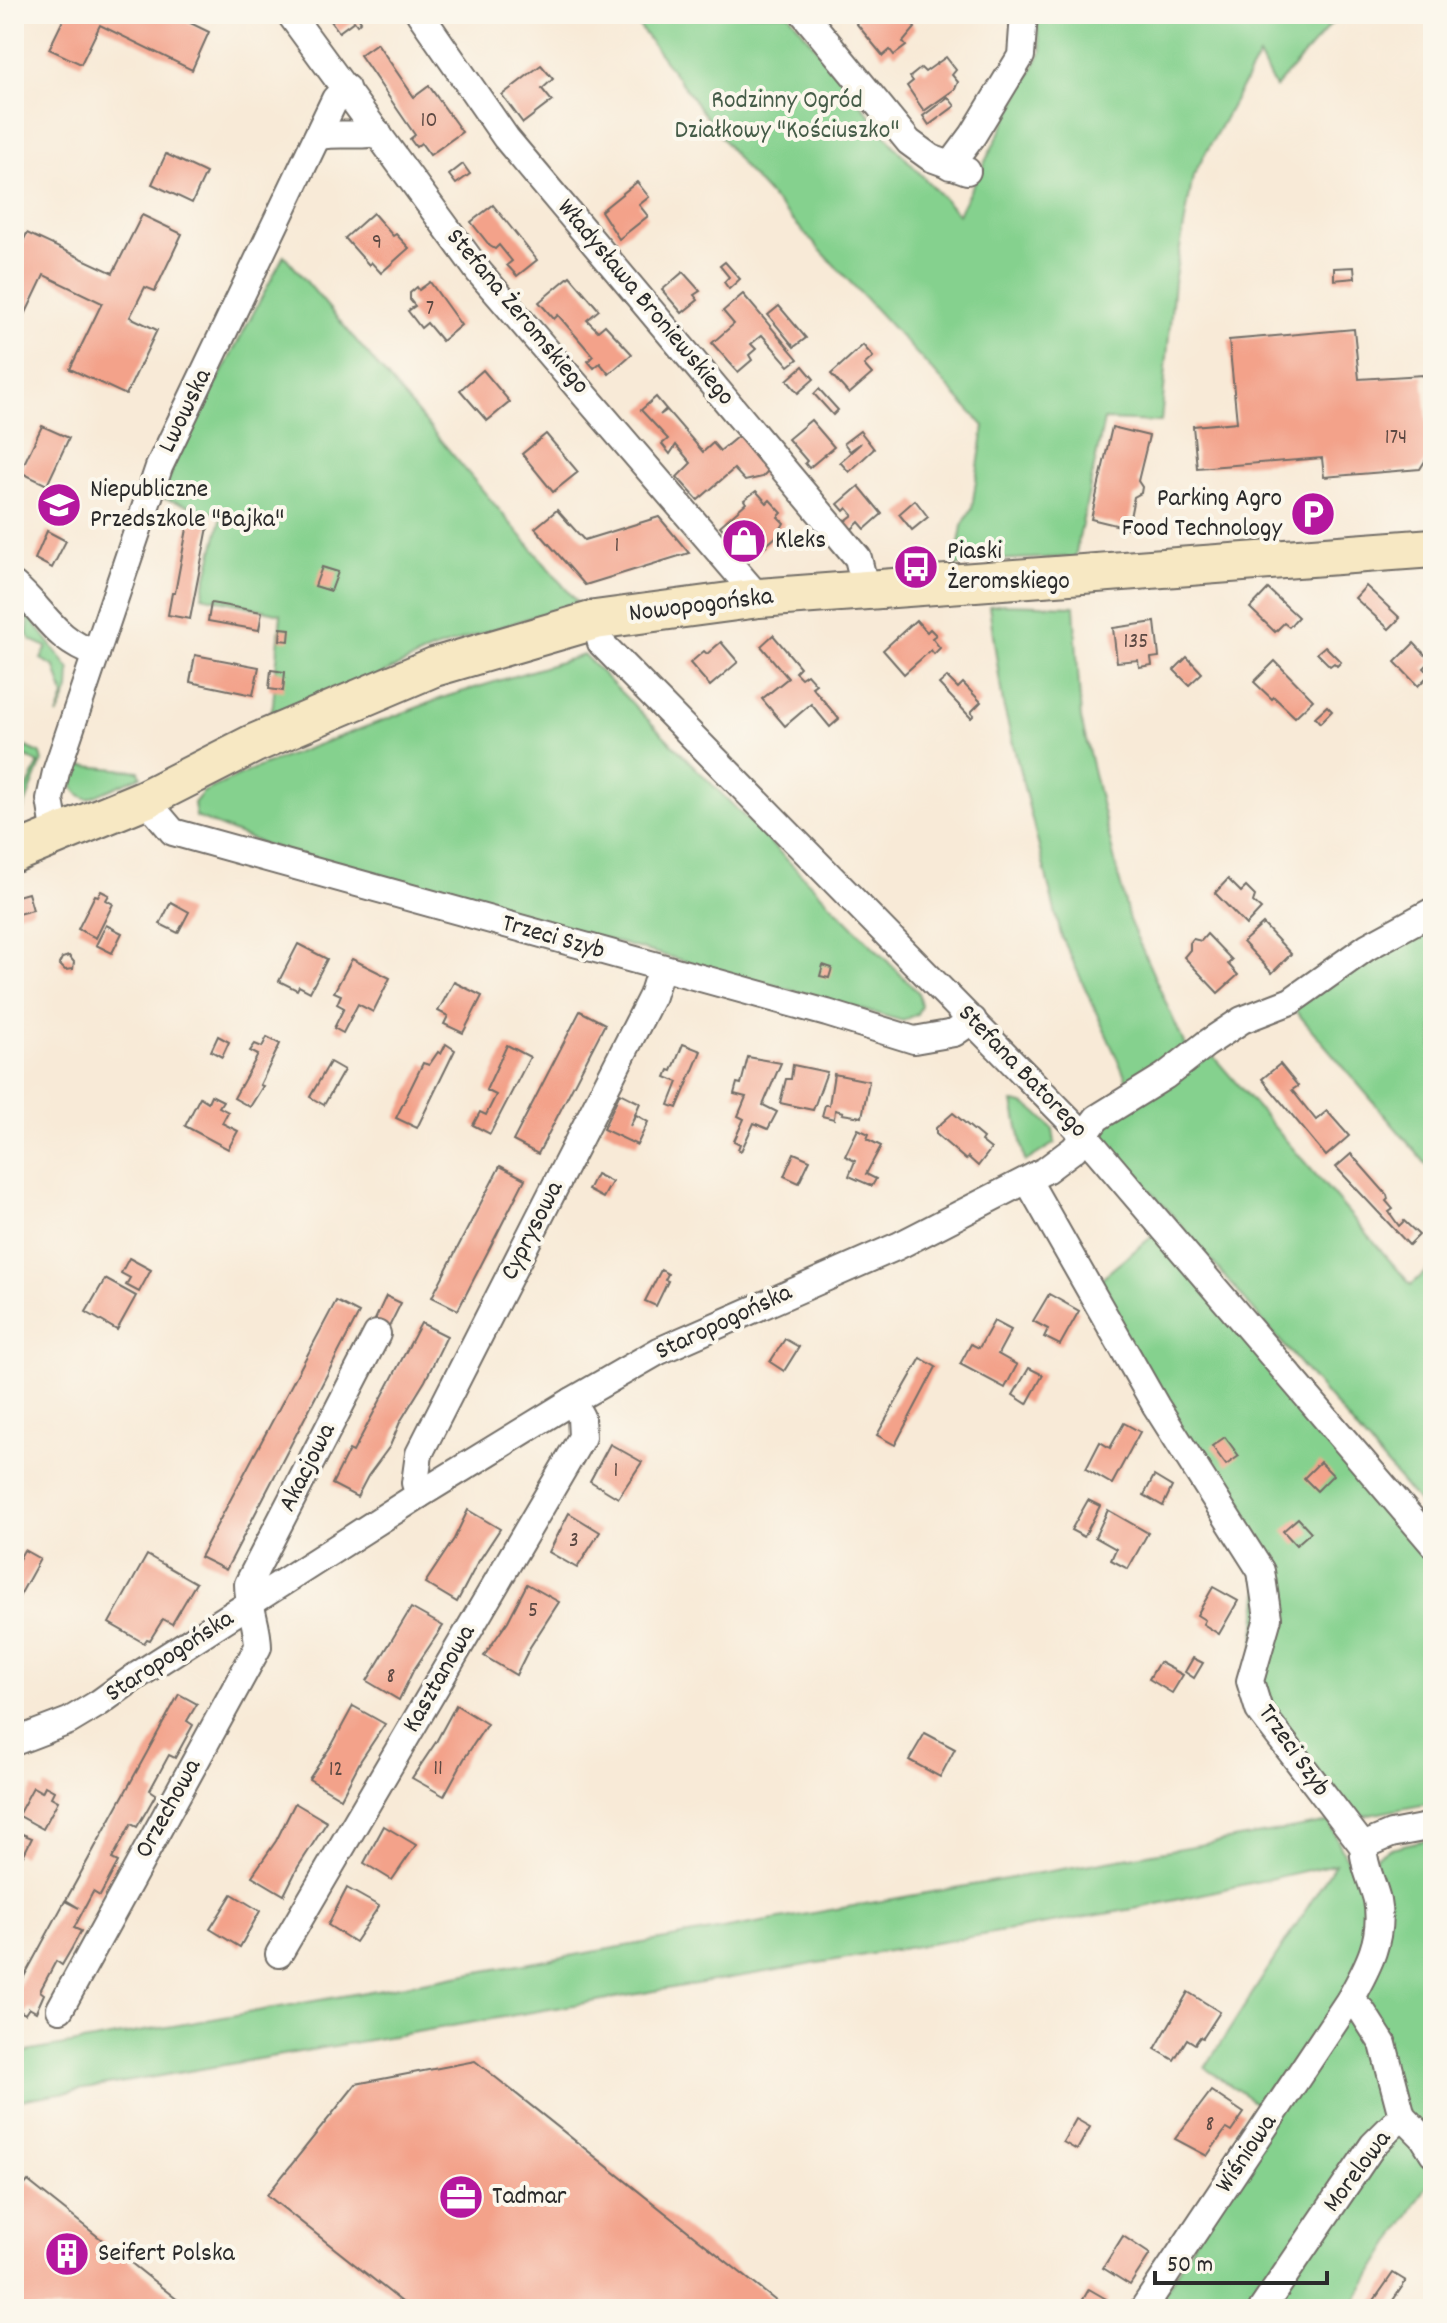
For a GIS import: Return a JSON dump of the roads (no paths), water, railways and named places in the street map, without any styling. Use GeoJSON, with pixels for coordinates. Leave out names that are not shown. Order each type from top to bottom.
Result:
{"type":"FeatureCollection","features":[{"type":"Feature","properties":{"kind":"street","name":"Stefana Żeromskiego"},"geometry":{"type":"LineString","coordinates":[[290,14],[479,272],[759,598]]}},
{"type":"Feature","properties":{"kind":"street","name":"Władysława Broniewskiego"},"geometry":{"type":"LineString","coordinates":[[420,14],[506,138],[858,558],[866,591]]}},
{"type":"Feature","properties":{"kind":"street"},"geometry":{"type":"LineString","coordinates":[[804,14],[909,142],[931,158],[958,169],[973,135],[1021,56],[1024,14]]}},
{"type":"Feature","properties":{"kind":"street","name":"Lwowska"},"geometry":{"type":"LineString","coordinates":[[56,836],[50,799],[56,772],[159,467],[320,136],[335,99],[346,88]]}},
{"type":"Feature","properties":{"kind":"street"},"geometry":{"type":"LineString","coordinates":[[320,136],[335,133],[359,137],[378,133]]}},
{"type":"Feature","properties":{"kind":"street","name":"Nowopogońska"},"geometry":{"type":"LineString","coordinates":[[14,853],[145,799],[253,744],[434,667],[595,620],[759,598],[1433,548]]}},
{"type":"Feature","properties":{"kind":"street"},"geometry":{"type":"LineString","coordinates":[[14,585],[29,598],[59,635],[74,646],[96,654]]}},
{"type":"Feature","properties":{"kind":"street","name":"Stefana Batorego"},"geometry":{"type":"LineString","coordinates":[[595,620],[601,643],[1084,1135],[1433,1544]]}},
{"type":"Feature","properties":{"kind":"street","name":"Trzeci Szyb"},"geometry":{"type":"LineString","coordinates":[[145,799],[173,832],[914,1040],[954,1033],[973,1020]]}},
{"type":"Feature","properties":{"kind":"street","name":"Staropogońska"},"geometry":{"type":"LineString","coordinates":[[14,1742],[69,1721],[99,1703],[419,1495],[659,1351],[898,1246],[1028,1181],[1074,1149],[1097,1118],[1165,1076],[1242,1020],[1291,1001],[1367,947],[1433,911]]}},
{"type":"Feature","properties":{"kind":"street","name":"Cyprysowa"},"geometry":{"type":"LineString","coordinates":[[419,1495],[415,1483],[419,1454],[652,996],[661,968]]}},
{"type":"Feature","properties":{"kind":"street","name":"Trzeci Szyb"},"geometry":{"type":"LineString","coordinates":[[1028,1181],[1169,1429],[1261,1571],[1268,1618],[1250,1681],[1259,1710],[1363,1846],[1364,1867],[1376,1897],[1381,1928],[1369,1964],[1350,1999]]}},
{"type":"Feature","properties":{"kind":"street","name":"Akacjowa"},"geometry":{"type":"LineString","coordinates":[[250,1604],[248,1584],[377,1334]]}},
{"type":"Feature","properties":{"kind":"street","name":"Kasztanowa"},"geometry":{"type":"LineString","coordinates":[[279,1954],[582,1437],[581,1417],[572,1401]]}},
{"type":"Feature","properties":{"kind":"street","name":"Orzechowa"},"geometry":{"type":"LineString","coordinates":[[60,2009],[258,1647],[258,1629],[250,1604]]}},
{"type":"Feature","properties":{"kind":"street"},"geometry":{"type":"LineString","coordinates":[[1363,1846],[1391,1834],[1433,1826]]}},
{"type":"Feature","properties":{"kind":"street"},"geometry":{"type":"LineString","coordinates":[[1350,1999],[1362,2011],[1383,2044],[1402,2116],[1423,2137],[1433,2153]]}},
{"type":"Feature","properties":{"kind":"street","name":"Wiśniowa"},"geometry":{"type":"LineString","coordinates":[[1143,2309],[1350,1999]]}},
{"type":"Feature","properties":{"kind":"street","name":"Morelowa"},"geometry":{"type":"LineString","coordinates":[[1262,2309],[1373,2145],[1402,2116]]}},
{"type":"Feature","properties":{"kind":"place","name":"Niepubliczne Przedszkole \"Bajka\""},"geometry":{"type":"Point","coordinates":[59,505]}},
{"type":"Feature","properties":{"kind":"place","name":"Parking Agro Food Technology"},"geometry":{"type":"Point","coordinates":[1313,514]}},
{"type":"Feature","properties":{"kind":"place","name":"Kleks"},"geometry":{"type":"Point","coordinates":[744,541]}},
{"type":"Feature","properties":{"kind":"place","name":"Piaski Żeromskiego"},"geometry":{"type":"Point","coordinates":[916,567]}},
{"type":"Feature","properties":{"kind":"place","name":"Tadmar"},"geometry":{"type":"Point","coordinates":[461,2197]}},
{"type":"Feature","properties":{"kind":"place","name":"Seifert Polska"},"geometry":{"type":"Point","coordinates":[67,2254]}},
{"type":"Feature","properties":{"kind":"park label","name":"Rodzinny Ogród Działkowy \"Kościuszko\""},"geometry":{"type":"Point","coordinates":[787,116]}}]}
